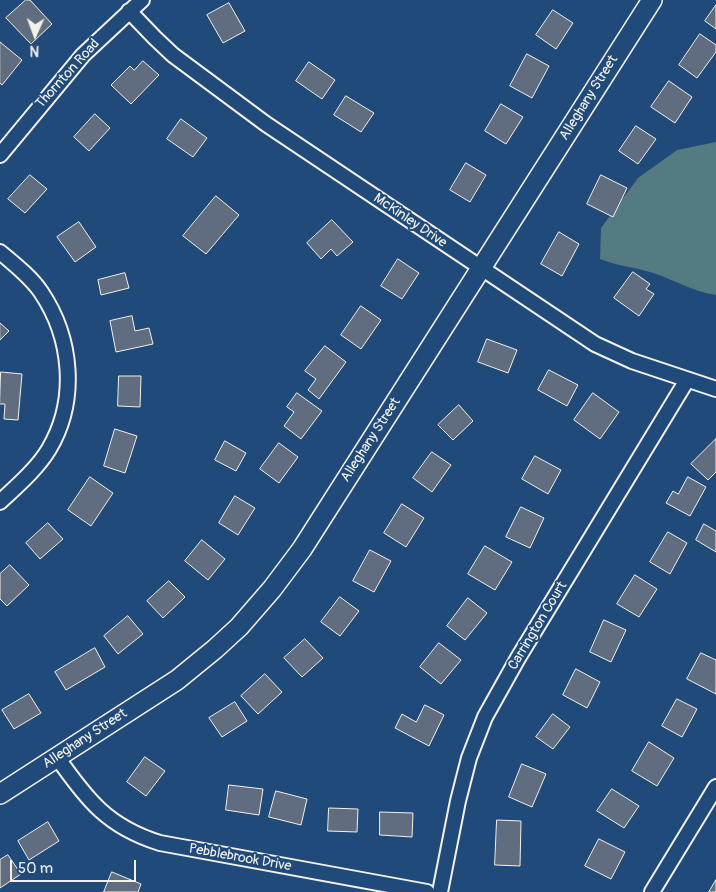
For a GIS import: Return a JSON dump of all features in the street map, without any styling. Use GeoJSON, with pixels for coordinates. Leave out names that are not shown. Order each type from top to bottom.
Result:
{"type":"FeatureCollection","features":[{"type":"Feature","properties":{"kind":"street","name":"Thornton Road"},"geometry":{"type":"LineString","coordinates":[[0,155],[82,55],[142,0]]}},
{"type":"Feature","properties":{"kind":"street","name":"Alleghany Street"},"geometry":{"type":"LineString","coordinates":[[0,794],[177,680],[233,632],[272,590],[302,549],[652,0]]}},
{"type":"Feature","properties":{"kind":"street","name":"McKinley Drive"},"geometry":{"type":"LineString","coordinates":[[129,10],[173,55],[266,124],[595,344],[632,362],[716,389]]}},
{"type":"Feature","properties":{"kind":"street"},"geometry":{"type":"LineString","coordinates":[[0,252],[24,272],[40,291],[53,312],[60,329],[68,365],[68,374],[66,403],[59,427],[49,449],[31,472],[0,502]]}},
{"type":"Feature","properties":{"kind":"street","name":"Carrington Court"},"geometry":{"type":"LineString","coordinates":[[440,892],[458,801],[469,758],[485,718],[518,658],[687,380]]}},
{"type":"Feature","properties":{"kind":"street","name":"Pebblebrook Drive"},"geometry":{"type":"LineString","coordinates":[[57,757],[84,795],[104,815],[121,827],[147,839],[160,843],[427,892]]}},
{"type":"Feature","properties":{"kind":"street"},"geometry":{"type":"LineString","coordinates":[[652,892],[716,787]]}},
{"type":"Feature","properties":{"kind":"green space"},"geometry":{"type":"Polygon","coordinates":[[[716,142],[716,295],[692,289],[653,273],[600,259],[601,228],[638,178],[677,150],[716,142]]]}},
{"type":"Feature","properties":{"kind":"building"},"geometry":{"type":"Polygon","coordinates":[[[26,0],[30,0],[52,24],[31,44],[6,18],[26,0]]]}},
{"type":"Feature","properties":{"kind":"building"},"geometry":{"type":"Polygon","coordinates":[[[229,3],[245,31],[223,43],[207,15],[229,3]]]}},
{"type":"Feature","properties":{"kind":"building"},"geometry":{"type":"Polygon","coordinates":[[[716,5],[716,29],[705,21],[716,5]]]}},
{"type":"Feature","properties":{"kind":"building"},"geometry":{"type":"Polygon","coordinates":[[[553,10],[573,23],[556,49],[536,35],[553,10]]]}},
{"type":"Feature","properties":{"kind":"building"},"geometry":{"type":"Polygon","coordinates":[[[700,34],[716,45],[716,52],[697,78],[679,65],[700,34]]]}},
{"type":"Feature","properties":{"kind":"building"},"geometry":{"type":"Polygon","coordinates":[[[0,42],[22,60],[2,85],[0,83],[0,42]]]}},
{"type":"Feature","properties":{"kind":"building"},"geometry":{"type":"Polygon","coordinates":[[[527,54],[549,66],[532,98],[510,86],[527,54]]]}},
{"type":"Feature","properties":{"kind":"building"},"geometry":{"type":"Polygon","coordinates":[[[143,61],[159,75],[131,104],[111,85],[130,66],[134,70],[143,61]]]}},
{"type":"Feature","properties":{"kind":"building"},"geometry":{"type":"Polygon","coordinates":[[[309,62],[335,80],[322,99],[296,81],[309,62]]]}},
{"type":"Feature","properties":{"kind":"building"},"geometry":{"type":"Polygon","coordinates":[[[669,81],[692,97],[675,123],[651,107],[669,81]]]}},
{"type":"Feature","properties":{"kind":"building"},"geometry":{"type":"Polygon","coordinates":[[[346,96],[374,113],[361,132],[334,115],[346,96]]]}},
{"type":"Feature","properties":{"kind":"building"},"geometry":{"type":"Polygon","coordinates":[[[501,104],[523,117],[506,144],[485,131],[501,104]]]}},
{"type":"Feature","properties":{"kind":"building"},"geometry":{"type":"Polygon","coordinates":[[[95,114],[110,128],[89,151],[74,137],[95,114]]]}},
{"type":"Feature","properties":{"kind":"building"},"geometry":{"type":"Polygon","coordinates":[[[181,119],[207,138],[193,157],[167,139],[181,119]]]}},
{"type":"Feature","properties":{"kind":"building"},"geometry":{"type":"Polygon","coordinates":[[[636,126],[656,139],[638,164],[619,151],[636,126]]]}},
{"type":"Feature","properties":{"kind":"building"},"geometry":{"type":"Polygon","coordinates":[[[466,163],[486,175],[470,202],[450,190],[466,163]]]}},
{"type":"Feature","properties":{"kind":"building"},"geometry":{"type":"Polygon","coordinates":[[[30,175],[47,189],[25,213],[8,199],[30,175]]]}},
{"type":"Feature","properties":{"kind":"building"},"geometry":{"type":"Polygon","coordinates":[[[601,175],[627,188],[613,217],[587,204],[601,175]]]}},
{"type":"Feature","properties":{"kind":"building"},"geometry":{"type":"Polygon","coordinates":[[[216,196],[239,215],[206,254],[183,236],[216,196]]]}},
{"type":"Feature","properties":{"kind":"building"},"geometry":{"type":"Polygon","coordinates":[[[332,220],[353,242],[337,256],[331,249],[321,259],[307,243],[332,220]]]}},
{"type":"Feature","properties":{"kind":"building"},"geometry":{"type":"Polygon","coordinates":[[[79,222],[96,247],[75,262],[57,237],[79,222]]]}},
{"type":"Feature","properties":{"kind":"building"},"geometry":{"type":"Polygon","coordinates":[[[559,232],[579,244],[562,276],[541,264],[559,232]]]}},
{"type":"Feature","properties":{"kind":"building"},"geometry":{"type":"Polygon","coordinates":[[[398,259],[419,273],[402,299],[381,286],[398,259]]]}},
{"type":"Feature","properties":{"kind":"building"},"geometry":{"type":"Polygon","coordinates":[[[633,272],[650,284],[646,289],[654,294],[639,316],[614,298],[633,272]]]}},
{"type":"Feature","properties":{"kind":"building"},"geometry":{"type":"Polygon","coordinates":[[[125,273],[129,288],[101,295],[98,280],[125,273]]]}},
{"type":"Feature","properties":{"kind":"building"},"geometry":{"type":"Polygon","coordinates":[[[361,306],[381,320],[361,349],[341,335],[361,306]]]}},
{"type":"Feature","properties":{"kind":"building"},"geometry":{"type":"Polygon","coordinates":[[[132,316],[135,331],[149,328],[153,344],[116,352],[110,321],[132,316]]]}},
{"type":"Feature","properties":{"kind":"building"},"geometry":{"type":"Polygon","coordinates":[[[0,323],[9,331],[0,340],[0,323]]]}},
{"type":"Feature","properties":{"kind":"building"},"geometry":{"type":"Polygon","coordinates":[[[487,339],[517,350],[508,373],[478,362],[487,339]]]}},
{"type":"Feature","properties":{"kind":"building"},"geometry":{"type":"Polygon","coordinates":[[[325,346],[346,362],[319,399],[308,390],[316,379],[305,371],[325,346]]]}},
{"type":"Feature","properties":{"kind":"building"},"geometry":{"type":"Polygon","coordinates":[[[549,370],[578,385],[567,406],[538,390],[549,370]]]}},
{"type":"Feature","properties":{"kind":"building"},"geometry":{"type":"Polygon","coordinates":[[[1,372],[22,374],[18,420],[4,419],[5,404],[0,404],[1,372]]]}},
{"type":"Feature","properties":{"kind":"building"},"geometry":{"type":"Polygon","coordinates":[[[119,376],[141,376],[140,407],[118,406],[119,376]]]}},
{"type":"Feature","properties":{"kind":"building"},"geometry":{"type":"Polygon","coordinates":[[[297,393],[322,411],[301,439],[284,426],[294,412],[287,407],[297,393]]]}},
{"type":"Feature","properties":{"kind":"building"},"geometry":{"type":"Polygon","coordinates":[[[593,393],[619,412],[600,439],[574,420],[593,393]]]}},
{"type":"Feature","properties":{"kind":"building"},"geometry":{"type":"Polygon","coordinates":[[[459,405],[473,421],[453,440],[438,425],[459,405]]]}},
{"type":"Feature","properties":{"kind":"building"},"geometry":{"type":"Polygon","coordinates":[[[115,429],[137,436],[125,473],[104,466],[115,429]]]}},
{"type":"Feature","properties":{"kind":"building"},"geometry":{"type":"Polygon","coordinates":[[[716,439],[716,472],[708,480],[691,464],[716,439]]]}},
{"type":"Feature","properties":{"kind":"building"},"geometry":{"type":"Polygon","coordinates":[[[225,441],[246,453],[236,471],[215,460],[225,441]]]}},
{"type":"Feature","properties":{"kind":"building"},"geometry":{"type":"Polygon","coordinates":[[[279,443],[298,457],[279,483],[260,469],[279,443]]]}},
{"type":"Feature","properties":{"kind":"building"},"geometry":{"type":"Polygon","coordinates":[[[432,452],[451,465],[432,492],[413,478],[432,452]]]}},
{"type":"Feature","properties":{"kind":"building"},"geometry":{"type":"Polygon","coordinates":[[[535,456],[561,470],[548,494],[522,479],[535,456]]]}},
{"type":"Feature","properties":{"kind":"building"},"geometry":{"type":"Polygon","coordinates":[[[90,477],[113,493],[91,526],[68,510],[90,477]]]}},
{"type":"Feature","properties":{"kind":"building"},"geometry":{"type":"Polygon","coordinates":[[[688,477],[706,487],[690,516],[666,503],[673,491],[678,494],[688,477]]]}},
{"type":"Feature","properties":{"kind":"building"},"geometry":{"type":"Polygon","coordinates":[[[235,496],[255,508],[238,535],[219,523],[235,496]]]}},
{"type":"Feature","properties":{"kind":"building"},"geometry":{"type":"Polygon","coordinates":[[[402,504],[424,518],[406,547],[384,533],[402,504]]]}},
{"type":"Feature","properties":{"kind":"building"},"geometry":{"type":"Polygon","coordinates":[[[521,507],[544,518],[530,548],[506,537],[521,507]]]}},
{"type":"Feature","properties":{"kind":"building"},"geometry":{"type":"Polygon","coordinates":[[[48,523],[63,539],[40,559],[26,543],[48,523]]]}},
{"type":"Feature","properties":{"kind":"building"},"geometry":{"type":"Polygon","coordinates":[[[704,524],[716,531],[716,552],[696,540],[704,524]]]}},
{"type":"Feature","properties":{"kind":"building"},"geometry":{"type":"Polygon","coordinates":[[[668,532],[687,543],[670,574],[650,562],[668,532]]]}},
{"type":"Feature","properties":{"kind":"building"},"geometry":{"type":"Polygon","coordinates":[[[202,540],[225,559],[208,580],[185,561],[202,540]]]}},
{"type":"Feature","properties":{"kind":"building"},"geometry":{"type":"Polygon","coordinates":[[[485,546],[512,562],[495,590],[468,574],[485,546]]]}},
{"type":"Feature","properties":{"kind":"building"},"geometry":{"type":"Polygon","coordinates":[[[370,550],[391,561],[374,592],[353,581],[370,550]]]}},
{"type":"Feature","properties":{"kind":"building"},"geometry":{"type":"Polygon","coordinates":[[[10,565],[29,585],[7,606],[0,599],[0,574],[10,565]]]}},
{"type":"Feature","properties":{"kind":"building"},"geometry":{"type":"Polygon","coordinates":[[[635,575],[657,589],[639,617],[617,604],[635,575]]]}},
{"type":"Feature","properties":{"kind":"building"},"geometry":{"type":"Polygon","coordinates":[[[169,581],[185,597],[163,618],[147,601],[169,581]]]}},
{"type":"Feature","properties":{"kind":"building"},"geometry":{"type":"Polygon","coordinates":[[[340,597],[359,611],[340,636],[321,622],[340,597]]]}},
{"type":"Feature","properties":{"kind":"building"},"geometry":{"type":"Polygon","coordinates":[[[468,598],[487,613],[465,640],[447,626],[468,598]]]}},
{"type":"Feature","properties":{"kind":"building"},"geometry":{"type":"Polygon","coordinates":[[[128,616],[143,634],[118,654],[104,636],[128,616]]]}},
{"type":"Feature","properties":{"kind":"building"},"geometry":{"type":"Polygon","coordinates":[[[604,620],[626,630],[611,662],[590,652],[604,620]]]}},
{"type":"Feature","properties":{"kind":"building"},"geometry":{"type":"Polygon","coordinates":[[[305,639],[323,658],[302,677],[284,658],[305,639]]]}},
{"type":"Feature","properties":{"kind":"building"},"geometry":{"type":"Polygon","coordinates":[[[439,643],[461,660],[441,684],[420,667],[439,643]]]}},
{"type":"Feature","properties":{"kind":"building"},"geometry":{"type":"Polygon","coordinates":[[[95,648],[105,667],[66,690],[55,672],[95,648]]]}},
{"type":"Feature","properties":{"kind":"building"},"geometry":{"type":"Polygon","coordinates":[[[701,653],[716,660],[716,694],[687,679],[701,653]]]}},
{"type":"Feature","properties":{"kind":"building"},"geometry":{"type":"Polygon","coordinates":[[[576,669],[600,682],[587,708],[563,695],[576,669]]]}},
{"type":"Feature","properties":{"kind":"building"},"geometry":{"type":"Polygon","coordinates":[[[265,674],[282,692],[258,714],[241,696],[265,674]]]}},
{"type":"Feature","properties":{"kind":"building"},"geometry":{"type":"Polygon","coordinates":[[[29,694],[41,713],[14,729],[2,710],[29,694]]]}},
{"type":"Feature","properties":{"kind":"building"},"geometry":{"type":"Polygon","coordinates":[[[677,699],[697,709],[682,737],[662,726],[677,699]]]}},
{"type":"Feature","properties":{"kind":"building"},"geometry":{"type":"Polygon","coordinates":[[[235,702],[247,721],[222,737],[209,718],[235,702]]]}},
{"type":"Feature","properties":{"kind":"building"},"geometry":{"type":"Polygon","coordinates":[[[425,705],[444,715],[429,746],[395,728],[402,714],[416,722],[425,705]]]}},
{"type":"Feature","properties":{"kind":"building"},"geometry":{"type":"Polygon","coordinates":[[[553,714],[570,727],[553,749],[536,737],[553,714]]]}},
{"type":"Feature","properties":{"kind":"building"},"geometry":{"type":"Polygon","coordinates":[[[649,742],[674,758],[657,786],[632,771],[649,742]]]}},
{"type":"Feature","properties":{"kind":"building"},"geometry":{"type":"Polygon","coordinates":[[[145,757],[165,771],[146,796],[127,782],[145,757]]]}},
{"type":"Feature","properties":{"kind":"building"},"geometry":{"type":"Polygon","coordinates":[[[522,764],[546,774],[532,807],[509,797],[522,764]]]}},
{"type":"Feature","properties":{"kind":"building"},"geometry":{"type":"Polygon","coordinates":[[[229,785],[263,789],[259,815],[226,810],[229,785]]]}},
{"type":"Feature","properties":{"kind":"building"},"geometry":{"type":"Polygon","coordinates":[[[612,789],[639,806],[624,828],[597,811],[612,789]]]}},
{"type":"Feature","properties":{"kind":"building"},"geometry":{"type":"Polygon","coordinates":[[[276,791],[307,799],[301,825],[269,817],[276,791]]]}},
{"type":"Feature","properties":{"kind":"building"},"geometry":{"type":"Polygon","coordinates":[[[329,808],[358,809],[357,832],[328,831],[329,808]]]}},
{"type":"Feature","properties":{"kind":"building"},"geometry":{"type":"Polygon","coordinates":[[[380,812],[413,813],[412,837],[380,835],[380,812]]]}},
{"type":"Feature","properties":{"kind":"building"},"geometry":{"type":"Polygon","coordinates":[[[497,820],[521,821],[520,866],[495,865],[497,820]]]}},
{"type":"Feature","properties":{"kind":"building"},"geometry":{"type":"Polygon","coordinates":[[[48,822],[59,841],[29,860],[18,841],[48,822]]]}},
{"type":"Feature","properties":{"kind":"building"},"geometry":{"type":"Polygon","coordinates":[[[599,839],[625,852],[611,879],[585,866],[599,839]]]}},
{"type":"Feature","properties":{"kind":"building"},"geometry":{"type":"Polygon","coordinates":[[[8,855],[21,874],[0,888],[0,860],[8,855]]]}},
{"type":"Feature","properties":{"kind":"building"},"geometry":{"type":"Polygon","coordinates":[[[112,872],[141,884],[138,892],[104,892],[112,872]]]}},
{"type":"Feature","properties":{"kind":"building"},"geometry":{"type":"Polygon","coordinates":[[[716,880],[716,892],[709,892],[716,880]]]}}]}
